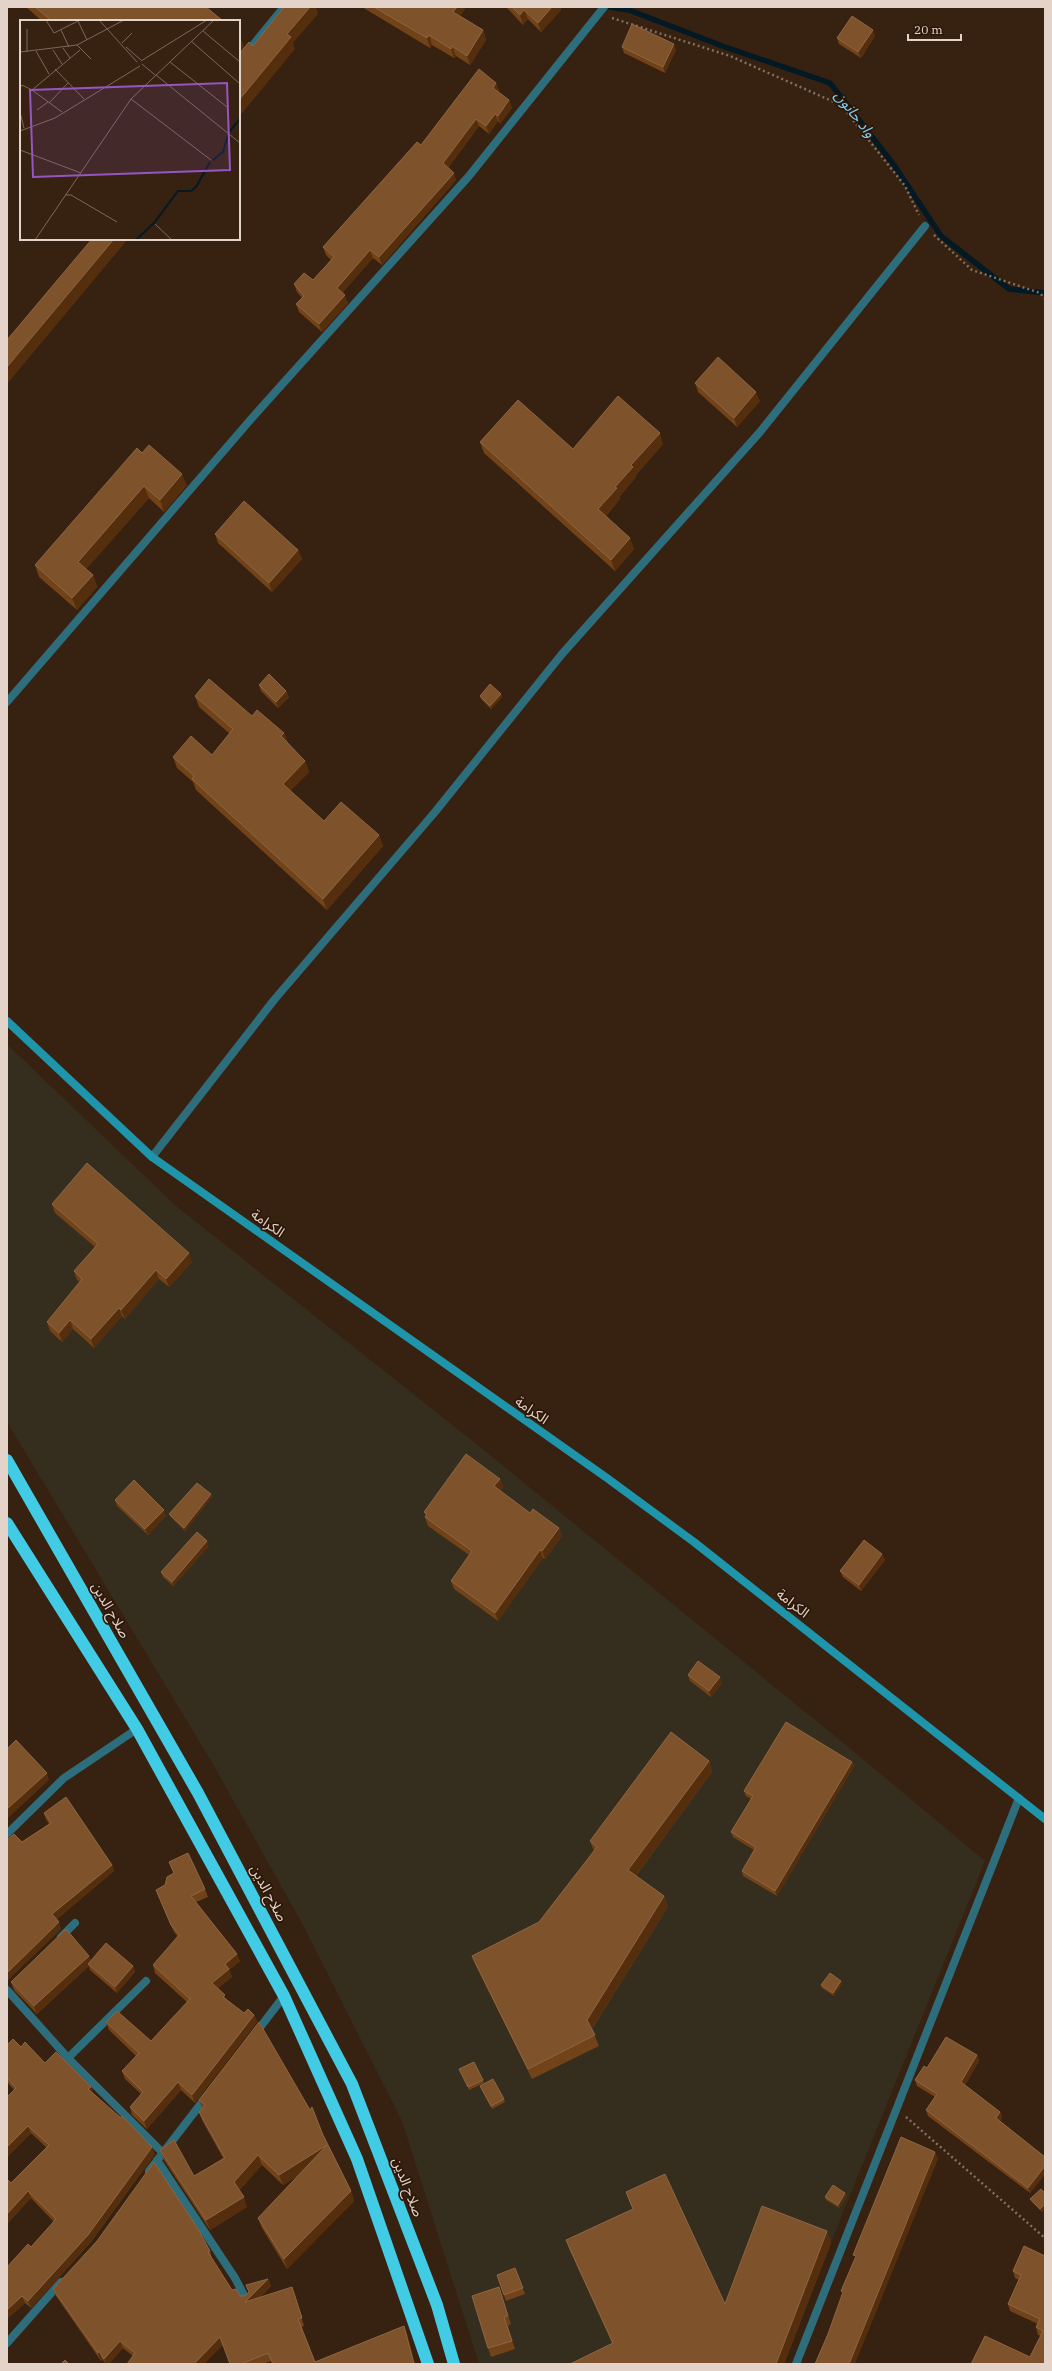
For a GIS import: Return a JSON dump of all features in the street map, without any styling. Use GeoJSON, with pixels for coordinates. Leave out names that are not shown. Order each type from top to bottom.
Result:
{"type":"FeatureCollection","features":[{"type":"Feature","properties":{"kind":"highway","name":"صلاح الدين"},"geometry":{"type":"LineString","coordinates":[[7,1460],[198,1792],[352,2084],[437,2305],[454,2364]]}},
{"type":"Feature","properties":{"kind":"highway"},"geometry":{"type":"LineString","coordinates":[[7,1523],[137,1729],[284,1996],[357,2159],[428,2364]]}},
{"type":"Feature","properties":{"kind":"main road","name":"الكرامة"},"geometry":{"type":"LineString","coordinates":[[7,1020],[152,1157],[688,1537],[1045,1819]]}},
{"type":"Feature","properties":{"kind":"street"},"geometry":{"type":"LineString","coordinates":[[240,61],[284,7]]}},
{"type":"Feature","properties":{"kind":"street"},"geometry":{"type":"LineString","coordinates":[[7,702],[252,418],[469,176],[602,10]]}},
{"type":"Feature","properties":{"kind":"street"},"geometry":{"type":"LineString","coordinates":[[152,1157],[274,1000],[435,812],[562,654],[760,432],[925,226]]}},
{"type":"Feature","properties":{"kind":"street"},"geometry":{"type":"LineString","coordinates":[[7,1834],[64,1778],[137,1729]]}},
{"type":"Feature","properties":{"kind":"street"},"geometry":{"type":"LineString","coordinates":[[796,2364],[1019,1798]]}},
{"type":"Feature","properties":{"kind":"street"},"geometry":{"type":"LineString","coordinates":[[52,1945],[75,1923]]}},
{"type":"Feature","properties":{"kind":"street"},"geometry":{"type":"LineString","coordinates":[[68,2058],[146,1981]]}},
{"type":"Feature","properties":{"kind":"street"},"geometry":{"type":"LineString","coordinates":[[9,1987],[68,2058],[160,2156],[235,2278],[246,2299]]}},
{"type":"Feature","properties":{"kind":"street"},"geometry":{"type":"LineString","coordinates":[[250,2040],[284,1996]]}},
{"type":"Feature","properties":{"kind":"street"},"geometry":{"type":"LineString","coordinates":[[144,2178],[211,2090]]}},
{"type":"Feature","properties":{"kind":"street"},"geometry":{"type":"LineString","coordinates":[[7,2343],[65,2277]]}},
{"type":"Feature","properties":{"kind":"path"},"geometry":{"type":"LineString","coordinates":[[602,10],[730,56],[841,105],[905,186],[925,226],[972,270],[1040,293],[1045,299]]}},
{"type":"Feature","properties":{"kind":"path"},"geometry":{"type":"LineString","coordinates":[[896,2109],[1045,2238]]}},
{"type":"Feature","properties":{"kind":"shaded area"},"geometry":{"type":"Polygon","coordinates":[[[7,1044],[176,1206],[479,1446],[852,1750],[985,1861],[782,2364],[479,2364],[402,2121],[304,1927],[214,1766],[7,1422],[7,1044]]]}},
{"type":"Feature","properties":{"kind":"building"},"geometry":{"type":"Polygon","coordinates":[[[35,7],[206,7],[222,20],[51,20],[35,7]]]}},
{"type":"Feature","properties":{"kind":"building"},"geometry":{"type":"Polygon","coordinates":[[[284,7],[310,7],[287,34],[291,37],[240,99],[240,53],[249,42],[253,46],[284,7]]]}},
{"type":"Feature","properties":{"kind":"building"},"geometry":{"type":"Polygon","coordinates":[[[374,7],[457,7],[453,12],[483,30],[467,56],[452,46],[451,49],[429,35],[427,38],[374,7]]]}},
{"type":"Feature","properties":{"kind":"building"},"geometry":{"type":"Polygon","coordinates":[[[512,7],[552,7],[538,23],[524,10],[520,15],[512,7]]]}},
{"type":"Feature","properties":{"kind":"building"},"geometry":{"type":"Polygon","coordinates":[[[852,16],[873,30],[858,52],[837,38],[852,16]]]}},
{"type":"Feature","properties":{"kind":"building"},"geometry":{"type":"Polygon","coordinates":[[[632,24],[674,44],[663,67],[622,47],[632,24]]]}},
{"type":"Feature","properties":{"kind":"building"},"geometry":{"type":"Polygon","coordinates":[[[479,69],[496,83],[493,88],[509,100],[498,116],[495,114],[486,126],[476,119],[443,163],[454,173],[379,257],[370,250],[337,288],[345,295],[319,324],[296,304],[304,296],[294,284],[304,273],[313,280],[334,257],[323,247],[417,142],[421,145],[479,69]]]}},
{"type":"Feature","properties":{"kind":"building"},"geometry":{"type":"Polygon","coordinates":[[[91,240],[113,240],[7,367],[7,340],[91,240]]]}},
{"type":"Feature","properties":{"kind":"building"},"geometry":{"type":"Polygon","coordinates":[[[718,357],[756,392],[734,418],[695,383],[718,357]]]}},
{"type":"Feature","properties":{"kind":"building"},"geometry":{"type":"Polygon","coordinates":[[[618,396],[660,433],[631,465],[633,467],[598,509],[630,538],[611,560],[480,442],[518,400],[573,449],[618,396]]]}},
{"type":"Feature","properties":{"kind":"building"},"geometry":{"type":"Polygon","coordinates":[[[149,445],[182,474],[160,500],[144,486],[78,562],[93,575],[72,598],[35,565],[137,448],[142,453],[149,445]]]}},
{"type":"Feature","properties":{"kind":"building"},"geometry":{"type":"Polygon","coordinates":[[[244,501],[298,550],[269,583],[215,534],[244,501]]]}},
{"type":"Feature","properties":{"kind":"building"},"geometry":{"type":"Polygon","coordinates":[[[269,674],[286,691],[276,702],[259,685],[269,674]]]}},
{"type":"Feature","properties":{"kind":"building"},"geometry":{"type":"Polygon","coordinates":[[[209,679],[252,716],[257,710],[284,733],[281,736],[305,761],[283,784],[324,821],[341,802],[379,835],[323,899],[192,779],[194,776],[173,757],[191,736],[212,755],[233,729],[195,696],[209,679]]]}},
{"type":"Feature","properties":{"kind":"building"},"geometry":{"type":"Polygon","coordinates":[[[490,684],[501,694],[490,706],[480,696],[490,684]]]}},
{"type":"Feature","properties":{"kind":"building"},"geometry":{"type":"Polygon","coordinates":[[[87,1163],[189,1253],[166,1279],[156,1270],[121,1310],[119,1308],[91,1339],[70,1320],[59,1333],[47,1322],[82,1279],[74,1271],[98,1244],[52,1204],[87,1163]]]}},
{"type":"Feature","properties":{"kind":"building"},"geometry":{"type":"Polygon","coordinates":[[[466,1454],[500,1479],[494,1486],[530,1513],[533,1509],[559,1528],[542,1551],[540,1550],[495,1613],[451,1581],[472,1551],[425,1517],[427,1514],[424,1512],[466,1454]]]}},
{"type":"Feature","properties":{"kind":"building"},"geometry":{"type":"Polygon","coordinates":[[[134,1480],[164,1510],[145,1529],[115,1500],[134,1480]]]}},
{"type":"Feature","properties":{"kind":"building"},"geometry":{"type":"Polygon","coordinates":[[[197,1483],[211,1494],[184,1528],[169,1514],[197,1483]]]}},
{"type":"Feature","properties":{"kind":"building"},"geometry":{"type":"Polygon","coordinates":[[[197,1532],[207,1541],[172,1582],[161,1572],[197,1532]]]}},
{"type":"Feature","properties":{"kind":"building"},"geometry":{"type":"Polygon","coordinates":[[[864,1540],[882,1554],[859,1585],[840,1571],[864,1540]]]}},
{"type":"Feature","properties":{"kind":"building"},"geometry":{"type":"Polygon","coordinates":[[[698,1661],[720,1677],[709,1691],[688,1675],[698,1661]]]}},
{"type":"Feature","properties":{"kind":"building"},"geometry":{"type":"Polygon","coordinates":[[[786,1722],[852,1762],[775,1891],[742,1871],[756,1847],[731,1832],[753,1796],[744,1791],[786,1722]]]}},
{"type":"Feature","properties":{"kind":"building"},"geometry":{"type":"Polygon","coordinates":[[[671,1732],[709,1761],[628,1870],[664,1896],[587,2020],[595,2035],[528,2069],[472,1956],[539,1922],[597,1847],[590,1841],[671,1732]]]}},
{"type":"Feature","properties":{"kind":"building"},"geometry":{"type":"Polygon","coordinates":[[[16,1740],[47,1773],[7,1809],[7,1749],[16,1740]]]}},
{"type":"Feature","properties":{"kind":"building"},"geometry":{"type":"Polygon","coordinates":[[[66,1797],[112,1865],[52,1914],[59,1922],[7,1973],[7,1840],[14,1834],[22,1842],[51,1823],[44,1813],[66,1797]]]}},
{"type":"Feature","properties":{"kind":"building"},"geometry":{"type":"Polygon","coordinates":[[[188,1853],[205,1889],[191,1896],[237,1954],[225,1964],[229,1969],[212,1983],[225,1995],[223,1997],[244,2013],[248,2009],[254,2015],[192,2095],[178,2082],[144,2121],[130,2107],[143,2092],[122,2071],[139,2053],[106,2022],[117,2011],[151,2041],[190,1999],[153,1965],[179,1935],[171,1925],[156,1890],[165,1885],[167,1877],[174,1873],[169,1862],[188,1853]]]}},
{"type":"Feature","properties":{"kind":"building"},"geometry":{"type":"Polygon","coordinates":[[[66,1929],[89,1956],[34,2006],[11,1982],[66,1929]]]}},
{"type":"Feature","properties":{"kind":"building"},"geometry":{"type":"Polygon","coordinates":[[[106,1943],[133,1966],[115,1987],[88,1964],[106,1943]]]}},
{"type":"Feature","properties":{"kind":"building"},"geometry":{"type":"Polygon","coordinates":[[[830,1973],[841,1981],[833,1993],[821,1985],[830,1973]]]}},
{"type":"Feature","properties":{"kind":"building"},"geometry":{"type":"Polygon","coordinates":[[[259,2022],[310,2110],[312,2107],[323,2135],[351,2191],[284,2259],[258,2218],[327,2145],[279,2175],[258,2155],[234,2182],[244,2197],[206,2220],[160,2150],[174,2140],[194,2176],[225,2158],[199,2112],[205,2105],[199,2100],[259,2022]]]}},
{"type":"Feature","properties":{"kind":"building"},"geometry":{"type":"Polygon","coordinates":[[[946,2037],[977,2055],[961,2082],[1000,2112],[996,2118],[1045,2157],[1045,2166],[1028,2188],[926,2110],[937,2094],[915,2080],[924,2066],[927,2068],[946,2037]]]}},
{"type":"Feature","properties":{"kind":"building"},"geometry":{"type":"Polygon","coordinates":[[[13,2039],[21,2047],[25,2042],[45,2063],[56,2052],[91,2087],[88,2089],[121,2118],[122,2116],[152,2147],[88,2235],[28,2301],[22,2296],[7,2310],[7,2267],[28,2244],[31,2247],[56,2219],[28,2191],[7,2214],[7,2179],[11,2183],[49,2145],[28,2126],[7,2147],[7,2097],[16,2088],[7,2078],[7,2045],[13,2039]]]}},
{"type":"Feature","properties":{"kind":"building"},"geometry":{"type":"Polygon","coordinates":[[[474,2062],[483,2080],[468,2087],[459,2069],[474,2062]]]}},
{"type":"Feature","properties":{"kind":"building"},"geometry":{"type":"Polygon","coordinates":[[[493,2079],[504,2099],[491,2106],[480,2086],[493,2079]]]}},
{"type":"Feature","properties":{"kind":"building"},"geometry":{"type":"Polygon","coordinates":[[[901,2137],[935,2152],[849,2364],[815,2364],[828,2334],[843,2292],[841,2291],[856,2256],[853,2255],[901,2137]]]}},
{"type":"Feature","properties":{"kind":"building"},"geometry":{"type":"Polygon","coordinates":[[[154,2162],[198,2229],[210,2251],[208,2252],[232,2290],[236,2289],[240,2296],[245,2296],[249,2292],[246,2285],[268,2279],[245,2302],[292,2287],[302,2318],[298,2319],[315,2362],[404,2326],[414,2364],[273,2364],[268,2353],[241,2364],[230,2364],[220,2337],[194,2364],[127,2364],[135,2353],[120,2341],[104,2359],[99,2351],[98,2353],[53,2289],[97,2241],[154,2162]]]}},
{"type":"Feature","properties":{"kind":"building"},"geometry":{"type":"Polygon","coordinates":[[[665,2174],[725,2304],[762,2206],[827,2231],[776,2364],[570,2364],[613,2343],[566,2240],[633,2209],[626,2192],[665,2174]]]}},
{"type":"Feature","properties":{"kind":"building"},"geometry":{"type":"Polygon","coordinates":[[[833,2185],[845,2193],[838,2205],[825,2197],[833,2185]]]}},
{"type":"Feature","properties":{"kind":"building"},"geometry":{"type":"Polygon","coordinates":[[[1041,2189],[1045,2193],[1045,2204],[1040,2209],[1030,2199],[1041,2189]]]}},
{"type":"Feature","properties":{"kind":"building"},"geometry":{"type":"Polygon","coordinates":[[[1024,2246],[1045,2256],[1045,2364],[971,2364],[985,2336],[1030,2357],[1043,2331],[1036,2327],[1040,2319],[1008,2304],[1021,2275],[1013,2271],[1024,2246]]]}},
{"type":"Feature","properties":{"kind":"building"},"geometry":{"type":"Polygon","coordinates":[[[515,2268],[523,2288],[504,2295],[497,2275],[515,2268]]]}},
{"type":"Feature","properties":{"kind":"building"},"geometry":{"type":"Polygon","coordinates":[[[499,2287],[508,2316],[504,2317],[512,2341],[488,2348],[472,2296],[499,2287]]]}},
{"type":"Feature","properties":{"kind":"building"},"geometry":{"type":"Polygon","coordinates":[[[65,2360],[69,2364],[61,2364],[65,2360]]]}},
{"type":"Feature","properties":{"kind":"waterway","name":"واد حانون"},"geometry":{"type":"LineString","coordinates":[[610,7],[629,10],[725,47],[830,83],[894,165],[941,236],[1009,289],[1045,293]]}}]}
